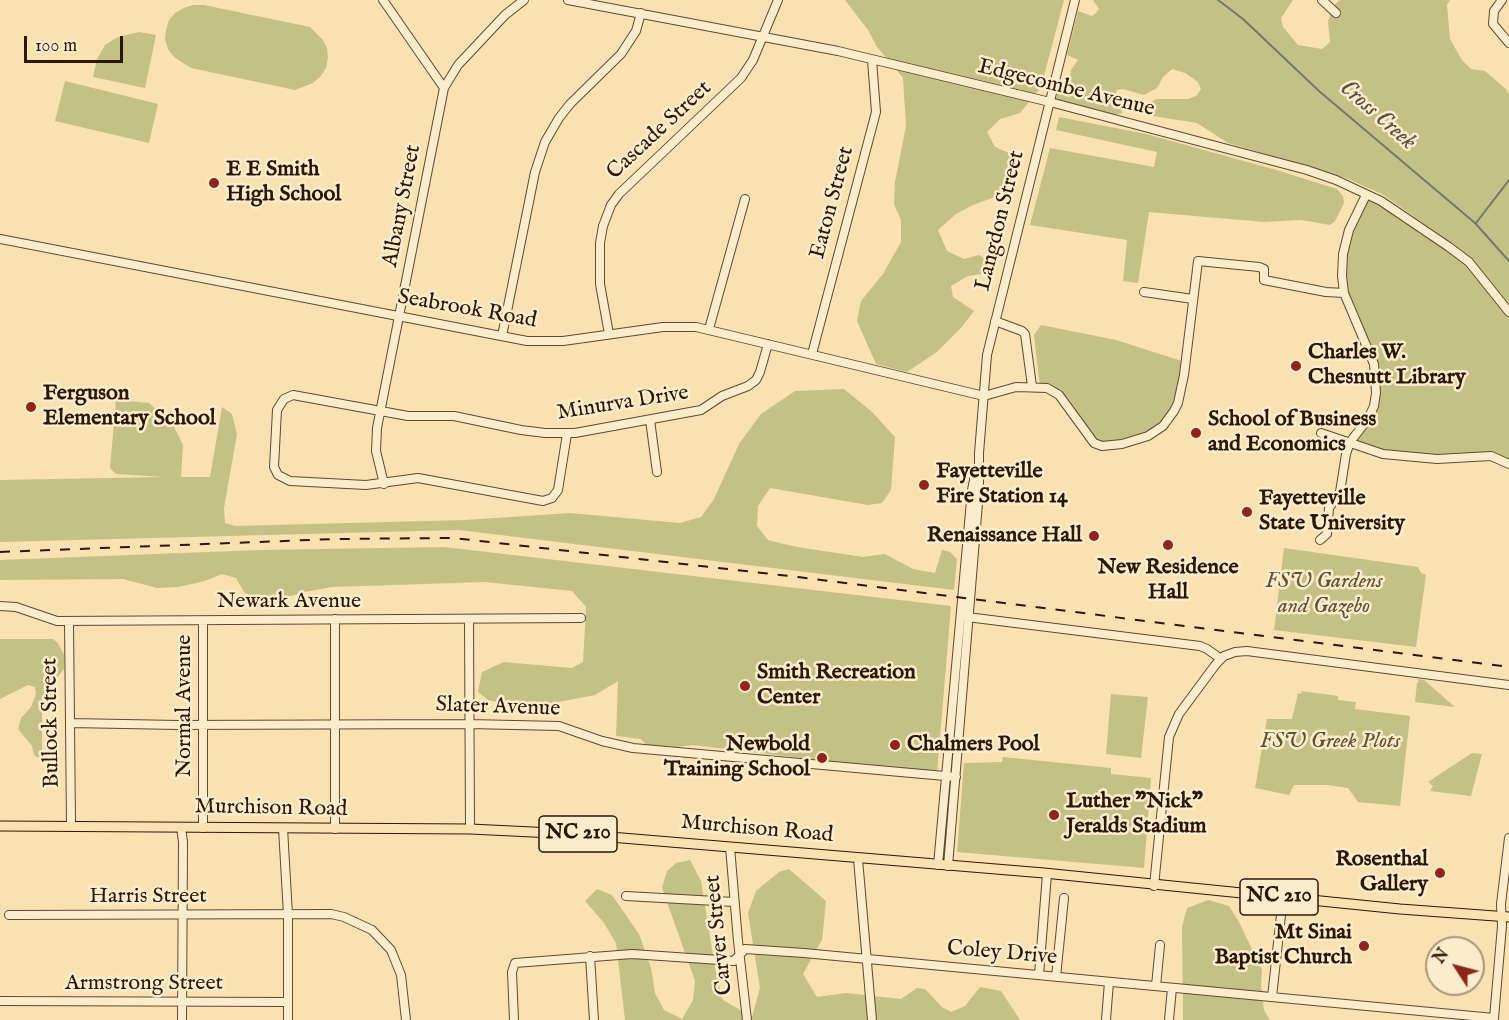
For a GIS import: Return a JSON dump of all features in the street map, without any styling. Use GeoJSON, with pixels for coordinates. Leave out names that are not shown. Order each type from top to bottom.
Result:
{"type":"FeatureCollection","features":[{"type":"Feature","properties":{"kind":"main road","name":"Murchison Road"},"geometry":{"type":"LineString","coordinates":[[0,826],[470,829],[574,834],[1047,874],[1400,909],[1506,916]]}},
{"type":"Feature","properties":{"kind":"street"},"geometry":{"type":"LineString","coordinates":[[383,0],[444,88]]}},
{"type":"Feature","properties":{"kind":"street","name":"Albany Street"},"geometry":{"type":"LineString","coordinates":[[384,484],[376,451],[379,412],[444,88],[458,65],[505,15],[524,0]]}},
{"type":"Feature","properties":{"kind":"street","name":"Edgecombe Avenue"},"geometry":{"type":"LineString","coordinates":[[568,0],[763,36],[872,60],[1050,102],[1286,163],[1336,180],[1381,201],[1417,224],[1468,262],[1509,312]]}},
{"type":"Feature","properties":{"kind":"street","name":"Cascade Street"},"geometry":{"type":"LineString","coordinates":[[609,334],[600,284],[600,243],[603,226],[612,205],[619,194],[735,85],[748,67],[778,0]]}},
{"type":"Feature","properties":{"kind":"street","name":"Langdon Street"},"geometry":{"type":"LineString","coordinates":[[943,866],[956,777],[970,617],[987,356],[1075,0]]}},
{"type":"Feature","properties":{"kind":"street"},"geometry":{"type":"LineString","coordinates":[[1322,0],[1336,13]]}},
{"type":"Feature","properties":{"kind":"street"},"geometry":{"type":"LineString","coordinates":[[1502,0],[1494,11],[1492,20],[1494,28],[1509,43]]}},
{"type":"Feature","properties":{"kind":"street"},"geometry":{"type":"LineString","coordinates":[[502,336],[535,172],[545,142],[570,104],[625,48],[636,31],[641,13]]}},
{"type":"Feature","properties":{"kind":"street","name":"Eaton Street"},"geometry":{"type":"LineString","coordinates":[[812,354],[876,112],[872,60]]}},
{"type":"Feature","properties":{"kind":"street"},"geometry":{"type":"LineString","coordinates":[[1320,540],[1327,534],[1329,508],[1340,492],[1350,442],[1371,412],[1377,384],[1371,355],[1344,292],[1342,262],[1349,230],[1366,195]]}},
{"type":"Feature","properties":{"kind":"street"},"geometry":{"type":"LineString","coordinates":[[709,329],[745,199]]}},
{"type":"Feature","properties":{"kind":"street","name":"Seabrook Road"},"geometry":{"type":"LineString","coordinates":[[0,239],[502,336],[545,342],[672,326],[709,329],[984,396],[1007,389],[1032,386]]}},
{"type":"Feature","properties":{"kind":"street"},"geometry":{"type":"LineString","coordinates":[[995,321],[1022,331],[1024,334],[1032,386],[1047,388],[1059,395],[1094,444],[1102,446],[1140,440],[1163,426],[1178,403],[1184,375],[1198,261],[1259,267],[1264,269],[1264,280],[1326,292],[1344,292]]}},
{"type":"Feature","properties":{"kind":"street"},"geometry":{"type":"LineString","coordinates":[[1144,292],[1193,299]]}},
{"type":"Feature","properties":{"kind":"street","name":"Minurva Drive"},"geometry":{"type":"LineString","coordinates":[[384,484],[290,481],[278,475],[273,463],[277,410],[281,402],[297,395],[379,412],[422,417],[454,416],[521,430],[567,434],[701,410],[723,396],[752,383],[760,372],[768,344]]}},
{"type":"Feature","properties":{"kind":"street"},"geometry":{"type":"LineString","coordinates":[[650,420],[657,472]]}},
{"type":"Feature","properties":{"kind":"street"},"geometry":{"type":"LineString","coordinates":[[1321,433],[1368,450],[1391,455],[1437,459],[1491,456],[1509,464]]}},
{"type":"Feature","properties":{"kind":"street"},"geometry":{"type":"LineString","coordinates":[[384,484],[411,479],[428,479],[543,501],[548,500],[558,490],[567,434]]}},
{"type":"Feature","properties":{"kind":"street","name":"Langdon Street"},"geometry":{"type":"LineString","coordinates":[[943,866],[945,776],[972,490],[979,453]]}},
{"type":"Feature","properties":{"kind":"street","name":"Newark Avenue"},"geometry":{"type":"LineString","coordinates":[[0,606],[16,607],[48,619],[69,621],[581,618]]}},
{"type":"Feature","properties":{"kind":"street"},"geometry":{"type":"LineString","coordinates":[[961,616],[1200,646],[1221,659]]}},
{"type":"Feature","properties":{"kind":"street"},"geometry":{"type":"LineString","coordinates":[[468,619],[470,829]]}},
{"type":"Feature","properties":{"kind":"street"},"geometry":{"type":"LineString","coordinates":[[335,620],[335,829]]}},
{"type":"Feature","properties":{"kind":"street","name":"Bullock Street"},"geometry":{"type":"LineString","coordinates":[[69,621],[71,825]]}},
{"type":"Feature","properties":{"kind":"street","name":"Normal Avenue"},"geometry":{"type":"LineString","coordinates":[[203,621],[203,828]]}},
{"type":"Feature","properties":{"kind":"street"},"geometry":{"type":"LineString","coordinates":[[1154,886],[1169,737],[1179,714],[1221,659],[1235,652],[1247,651],[1509,685]]}},
{"type":"Feature","properties":{"kind":"street","name":"Slater Avenue"},"geometry":{"type":"LineString","coordinates":[[70,723],[559,726],[602,741],[633,748],[956,777]]}},
{"type":"Feature","properties":{"kind":"street"},"geometry":{"type":"LineString","coordinates":[[181,827],[183,832],[182,1020]]}},
{"type":"Feature","properties":{"kind":"street"},"geometry":{"type":"LineString","coordinates":[[283,828],[288,915],[288,1020]]}},
{"type":"Feature","properties":{"kind":"street"},"geometry":{"type":"LineString","coordinates":[[1506,916],[1501,904],[1509,838]]}},
{"type":"Feature","properties":{"kind":"street","name":"Carver Street"},"geometry":{"type":"LineString","coordinates":[[730,847],[747,1020]]}},
{"type":"Feature","properties":{"kind":"street"},"geometry":{"type":"LineString","coordinates":[[858,859],[872,1020]]}},
{"type":"Feature","properties":{"kind":"street"},"geometry":{"type":"LineString","coordinates":[[1039,975],[1047,874]]}},
{"type":"Feature","properties":{"kind":"street"},"geometry":{"type":"LineString","coordinates":[[626,896],[734,902]]}},
{"type":"Feature","properties":{"kind":"street"},"geometry":{"type":"LineString","coordinates":[[1272,997],[1283,897]]}},
{"type":"Feature","properties":{"kind":"street"},"geometry":{"type":"LineString","coordinates":[[1056,977],[1064,898]]}},
{"type":"Feature","properties":{"kind":"street"},"geometry":{"type":"LineString","coordinates":[[1506,916],[1509,906]]}},
{"type":"Feature","properties":{"kind":"street","name":"Harris Street"},"geometry":{"type":"LineString","coordinates":[[9,915],[331,914],[344,916],[365,926],[383,939],[391,950],[399,966],[406,1020]]}},
{"type":"Feature","properties":{"kind":"street","name":"Coley Drive"},"geometry":{"type":"LineString","coordinates":[[514,1020],[512,967],[515,963],[632,954],[734,961],[745,949],[1494,1018],[1506,916]]}},
{"type":"Feature","properties":{"kind":"street"},"geometry":{"type":"LineString","coordinates":[[1156,986],[1160,945]]}},
{"type":"Feature","properties":{"kind":"street"},"geometry":{"type":"LineString","coordinates":[[590,957],[594,1020]]}},
{"type":"Feature","properties":{"kind":"street"},"geometry":{"type":"LineString","coordinates":[[1106,1020],[1109,982]]}},
{"type":"Feature","properties":{"kind":"street"},"geometry":{"type":"LineString","coordinates":[[1169,1020],[1172,988]]}},
{"type":"Feature","properties":{"kind":"street","name":"Armstrong Street"},"geometry":{"type":"LineString","coordinates":[[0,1001],[288,1002]]}},
{"type":"Feature","properties":{"kind":"green space"},"geometry":{"type":"Polygon","coordinates":[[[845,0],[1064,0],[1041,87],[1020,113],[1000,119],[987,132],[995,147],[1011,154],[1013,167],[1006,190],[956,214],[938,230],[947,251],[964,259],[979,255],[992,263],[989,273],[968,276],[951,286],[953,297],[974,311],[937,352],[907,372],[876,364],[857,321],[861,301],[883,274],[901,242],[901,220],[894,204],[895,182],[906,126],[903,78],[877,47],[868,30],[845,0]]]}},
{"type":"Feature","properties":{"kind":"green space"},"geometry":{"type":"Polygon","coordinates":[[[1093,0],[1293,0],[1281,18],[1283,27],[1298,45],[1322,49],[1330,42],[1328,21],[1334,5],[1340,0],[1450,0],[1447,5],[1450,39],[1462,60],[1471,69],[1485,71],[1509,94],[1509,304],[1471,257],[1382,194],[1348,179],[1228,143],[1197,123],[1153,116],[1146,112],[1148,104],[1156,99],[1188,99],[1196,96],[1201,89],[1198,82],[1185,73],[1172,69],[1163,77],[1157,88],[1144,95],[1123,89],[1117,90],[1115,95],[1124,105],[1122,113],[1114,115],[1056,99],[1059,83],[1069,86],[1071,70],[1078,60],[1067,55],[1078,11],[1092,16],[1099,9],[1093,0]]]}},
{"type":"Feature","properties":{"kind":"green space"},"geometry":{"type":"Polygon","coordinates":[[[193,5],[204,5],[310,27],[327,48],[326,68],[313,83],[295,90],[191,68],[174,57],[165,39],[169,20],[175,13],[193,5]]]}},
{"type":"Feature","properties":{"kind":"green space"},"geometry":{"type":"Polygon","coordinates":[[[139,32],[156,35],[145,88],[93,77],[97,59],[105,45],[118,37],[139,32]]]}},
{"type":"Feature","properties":{"kind":"green space"},"geometry":{"type":"Polygon","coordinates":[[[65,81],[158,104],[149,143],[55,121],[65,81]]]}},
{"type":"Feature","properties":{"kind":"green space"},"geometry":{"type":"Polygon","coordinates":[[[1059,117],[1146,134],[1280,171],[1337,189],[1343,196],[1344,203],[1335,221],[1330,225],[1301,220],[1264,222],[1149,212],[1138,283],[1123,281],[1127,240],[1030,225],[1050,148],[1154,167],[1157,152],[1056,130],[1059,117]]]}},
{"type":"Feature","properties":{"kind":"green space"},"geometry":{"type":"Polygon","coordinates":[[[1366,195],[1469,262],[1509,313],[1509,464],[1491,456],[1398,456],[1350,442],[1368,418],[1376,377],[1343,289],[1348,233],[1366,195]]]}},
{"type":"Feature","properties":{"kind":"green space"},"geometry":{"type":"Polygon","coordinates":[[[1041,325],[1116,340],[1185,362],[1184,375],[1169,419],[1140,440],[1094,443],[1059,395],[1040,387],[1034,335],[1041,325]]]}},
{"type":"Feature","properties":{"kind":"green space"},"geometry":{"type":"Polygon","coordinates":[[[844,389],[872,412],[895,437],[891,490],[882,503],[868,505],[770,488],[758,506],[757,526],[768,540],[863,557],[885,554],[913,569],[935,573],[942,550],[950,552],[957,559],[954,590],[459,530],[0,542],[0,480],[164,477],[116,474],[110,468],[116,400],[149,403],[174,427],[183,445],[181,477],[210,477],[222,407],[232,414],[237,434],[224,508],[225,523],[235,526],[465,520],[570,513],[680,523],[701,517],[714,499],[739,444],[761,414],[795,391],[844,389]]]}},
{"type":"Feature","properties":{"kind":"green space"},"geometry":{"type":"Polygon","coordinates":[[[444,547],[951,606],[937,774],[693,745],[651,750],[641,739],[616,736],[618,681],[595,695],[526,708],[488,700],[478,692],[482,672],[504,662],[572,668],[583,662],[586,607],[572,591],[485,582],[332,587],[263,604],[244,592],[236,578],[222,574],[205,581],[178,587],[157,588],[123,579],[0,580],[0,560],[259,550],[444,547]]]}},
{"type":"Feature","properties":{"kind":"green space","name":"FSU Gardens and Gazebo"},"geometry":{"type":"Polygon","coordinates":[[[1284,548],[1418,567],[1421,573],[1426,575],[1416,647],[1274,630],[1284,548]]]}},
{"type":"Feature","properties":{"kind":"green space"},"geometry":{"type":"Polygon","coordinates":[[[0,639],[53,639],[58,643],[64,655],[64,669],[53,683],[49,704],[42,712],[42,752],[39,758],[34,755],[32,746],[18,729],[21,718],[31,707],[36,694],[35,687],[28,685],[0,699],[0,639]]]}},
{"type":"Feature","properties":{"kind":"green space"},"geometry":{"type":"Polygon","coordinates":[[[1417,679],[1424,680],[1455,707],[1415,702],[1419,682],[1417,679]]]}},
{"type":"Feature","properties":{"kind":"green space","name":"FSU Greek Plots"},"geometry":{"type":"Polygon","coordinates":[[[1301,691],[1338,696],[1338,700],[1356,702],[1355,709],[1410,716],[1400,806],[1358,802],[1348,788],[1327,785],[1294,785],[1289,795],[1255,788],[1267,719],[1292,719],[1298,693],[1302,694],[1301,691]]]}},
{"type":"Feature","properties":{"kind":"green space"},"geometry":{"type":"Polygon","coordinates":[[[1111,694],[1148,697],[1141,758],[1106,754],[1111,694]]]}},
{"type":"Feature","properties":{"kind":"green space"},"geometry":{"type":"Polygon","coordinates":[[[1472,753],[1482,754],[1471,796],[1430,791],[1433,786],[1428,782],[1472,753]]]}},
{"type":"Feature","properties":{"kind":"green space","name":"Luther \"Nick\" Jeralds Stadium"},"geometry":{"type":"Polygon","coordinates":[[[1003,757],[1111,768],[1111,774],[1151,778],[1144,868],[957,852],[964,763],[1002,762],[1003,757]]]}},
{"type":"Feature","properties":{"kind":"green space"},"geometry":{"type":"Polygon","coordinates":[[[690,860],[701,881],[717,980],[723,1000],[752,1017],[760,988],[748,913],[756,891],[779,872],[789,869],[826,901],[822,940],[803,974],[817,997],[846,993],[901,999],[917,988],[925,989],[942,1007],[951,1012],[965,1006],[980,987],[1001,991],[1020,1020],[625,1020],[616,943],[604,923],[585,901],[597,889],[612,895],[639,934],[651,968],[655,993],[664,1010],[682,1019],[693,1000],[695,981],[662,888],[667,871],[676,863],[690,860]]]}},
{"type":"Feature","properties":{"kind":"green space"},"geometry":{"type":"Polygon","coordinates":[[[1208,900],[1229,906],[1239,922],[1262,970],[1264,1010],[1270,1020],[1183,1020],[1182,927],[1187,908],[1208,900]]]}},
{"type":"Feature","properties":{"kind":"waterway","name":"Cross Creek"},"geometry":{"type":"LineString","coordinates":[[1218,0],[1243,19],[1319,91],[1475,223],[1509,261]]}},
{"type":"Feature","properties":{"kind":"waterway"},"geometry":{"type":"LineString","coordinates":[[1476,223],[1509,180]]}},
{"type":"Feature","properties":{"kind":"railway"},"geometry":{"type":"LineString","coordinates":[[0,552],[335,539],[454,538],[798,577],[1509,667]]}},
{"type":"Feature","properties":{"kind":"place","name":"E E Smith High School"},"geometry":{"type":"Point","coordinates":[214,183]}},
{"type":"Feature","properties":{"kind":"place","name":"Charles W. Chesnutt Library"},"geometry":{"type":"Point","coordinates":[1296,366]}},
{"type":"Feature","properties":{"kind":"place","name":"Ferguson Elementary School"},"geometry":{"type":"Point","coordinates":[31,407]}},
{"type":"Feature","properties":{"kind":"place","name":"School of Business and Economics"},"geometry":{"type":"Point","coordinates":[1196,433]}},
{"type":"Feature","properties":{"kind":"place","name":"Fayetteville Fire Station 14"},"geometry":{"type":"Point","coordinates":[924,485]}},
{"type":"Feature","properties":{"kind":"place","name":"Fayetteville State University"},"geometry":{"type":"Point","coordinates":[1247,512]}},
{"type":"Feature","properties":{"kind":"place","name":"Renaissance Hall"},"geometry":{"type":"Point","coordinates":[1094,536]}},
{"type":"Feature","properties":{"kind":"place","name":"New Residence Hall"},"geometry":{"type":"Point","coordinates":[1168,545]}},
{"type":"Feature","properties":{"kind":"place","name":"Smith Recreation Center"},"geometry":{"type":"Point","coordinates":[745,686]}},
{"type":"Feature","properties":{"kind":"place","name":"Chalmers Pool"},"geometry":{"type":"Point","coordinates":[895,745]}},
{"type":"Feature","properties":{"kind":"place","name":"Newbold Training School"},"geometry":{"type":"Point","coordinates":[822,758]}},
{"type":"Feature","properties":{"kind":"place","name":"Luther \"Nick\" Jeralds Stadium"},"geometry":{"type":"Point","coordinates":[1054,815]}},
{"type":"Feature","properties":{"kind":"place","name":"Rosenthal Gallery"},"geometry":{"type":"Point","coordinates":[1440,873]}},
{"type":"Feature","properties":{"kind":"place","name":"Mt Sinai Baptist Church"},"geometry":{"type":"Point","coordinates":[1364,946]}}]}
